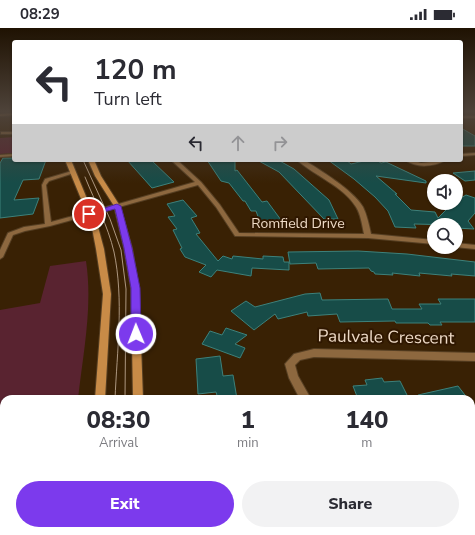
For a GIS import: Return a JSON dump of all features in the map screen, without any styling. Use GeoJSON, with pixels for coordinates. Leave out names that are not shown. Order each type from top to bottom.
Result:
{"type":"FeatureCollection","features":[{"type":"Feature","properties":{"kind":"main road"},"geometry":{"type":"LineString","coordinates":[[69,162],[94,224],[100,249],[107,294],[100,395]]}},
{"type":"Feature","properties":{"kind":"main road"},"geometry":{"type":"LineString","coordinates":[[92,162],[98,176],[117,206],[128,248],[135,288],[138,395]]}},
{"type":"Feature","properties":{"kind":"street"},"geometry":{"type":"LineString","coordinates":[[463,155],[475,154]]}},
{"type":"Feature","properties":{"kind":"street","name":"Romfield Drive"},"geometry":{"type":"LineString","coordinates":[[176,162],[199,183],[218,206],[237,235],[368,236],[427,241]]}},
{"type":"Feature","properties":{"kind":"street"},"geometry":{"type":"LineString","coordinates":[[303,162],[315,169],[358,206],[364,216],[368,236]]}},
{"type":"Feature","properties":{"kind":"street"},"geometry":{"type":"LineString","coordinates":[[412,162],[416,164],[428,165],[437,162]]}},
{"type":"Feature","properties":{"kind":"street"},"geometry":{"type":"LineString","coordinates":[[117,206],[199,183]]}},
{"type":"Feature","properties":{"kind":"street"},"geometry":{"type":"LineString","coordinates":[[463,246],[475,247]]}},
{"type":"Feature","properties":{"kind":"street","name":"Paulvale Crescent"},"geometry":{"type":"LineString","coordinates":[[304,395],[293,376],[290,364],[297,357],[314,353],[475,357]]}},
{"type":"Feature","properties":{"kind":"lane"},"geometry":{"type":"LineString","coordinates":[[0,156],[12,155]]}},
{"type":"Feature","properties":{"kind":"lane"},"geometry":{"type":"LineString","coordinates":[[48,225],[44,185],[48,180],[72,172]]}},
{"type":"Feature","properties":{"kind":"lane"},"geometry":{"type":"LineString","coordinates":[[0,257],[10,234],[24,229],[48,225],[117,206]]}},
{"type":"Feature","properties":{"kind":"shaded area"},"geometry":{"type":"Polygon","coordinates":[[[12,137],[12,153],[0,154],[0,138],[12,137]]]}},
{"type":"Feature","properties":{"kind":"shaded area"},"geometry":{"type":"Polygon","coordinates":[[[86,261],[88,278],[88,313],[79,395],[0,395],[0,310],[40,303],[50,266],[86,261]]]}},
{"type":"Feature","properties":{"kind":"building"},"geometry":{"type":"Polygon","coordinates":[[[463,136],[475,136],[475,146],[463,146],[463,136]]]}},
{"type":"Feature","properties":{"kind":"building"},"geometry":{"type":"Polygon","coordinates":[[[3,158],[12,158],[12,162],[45,162],[39,179],[23,180],[14,200],[39,198],[33,214],[0,218],[0,163],[3,158]]]}},
{"type":"Feature","properties":{"kind":"building"},"geometry":{"type":"Polygon","coordinates":[[[129,162],[153,162],[174,182],[152,188],[129,162]]]}},
{"type":"Feature","properties":{"kind":"building"},"geometry":{"type":"Polygon","coordinates":[[[208,162],[235,162],[235,171],[237,170],[262,202],[267,201],[281,220],[260,222],[256,211],[251,211],[245,201],[243,201],[229,183],[221,181],[208,162]]]}},
{"type":"Feature","properties":{"kind":"building"},"geometry":{"type":"Polygon","coordinates":[[[261,162],[282,162],[294,169],[329,200],[338,219],[324,219],[279,172],[261,162]]]}},
{"type":"Feature","properties":{"kind":"building"},"geometry":{"type":"Polygon","coordinates":[[[331,162],[348,162],[351,164],[360,162],[386,162],[426,181],[426,183],[376,176],[397,194],[395,194],[411,210],[435,212],[438,218],[427,218],[427,224],[414,224],[416,228],[395,227],[388,211],[375,197],[331,162]]]}},
{"type":"Feature","properties":{"kind":"building"},"geometry":{"type":"Polygon","coordinates":[[[475,171],[475,180],[465,181],[463,180],[463,174],[453,173],[475,171]]]}},
{"type":"Feature","properties":{"kind":"building"},"geometry":{"type":"Polygon","coordinates":[[[466,195],[475,198],[475,213],[468,221],[474,229],[463,228],[463,218],[438,218],[446,210],[463,210],[463,197],[466,195]]]}},
{"type":"Feature","properties":{"kind":"building"},"geometry":{"type":"Polygon","coordinates":[[[183,200],[197,216],[191,218],[200,233],[196,234],[218,261],[223,256],[232,259],[233,256],[263,259],[263,256],[283,257],[284,262],[289,262],[289,270],[252,268],[251,276],[217,270],[211,277],[199,272],[206,265],[185,257],[180,249],[182,248],[173,230],[177,229],[168,217],[175,216],[167,204],[183,200]]]}},
{"type":"Feature","properties":{"kind":"building"},"geometry":{"type":"Polygon","coordinates":[[[358,251],[407,254],[475,262],[475,276],[451,274],[452,276],[419,273],[420,276],[392,273],[393,275],[375,274],[369,268],[318,269],[316,263],[290,264],[288,252],[358,251]]]}},
{"type":"Feature","properties":{"kind":"building"},"geometry":{"type":"Polygon","coordinates":[[[320,293],[322,300],[388,299],[392,309],[422,309],[419,304],[441,304],[438,299],[475,299],[475,322],[440,322],[442,325],[430,325],[428,323],[396,323],[395,321],[340,322],[337,314],[308,316],[307,312],[278,319],[275,314],[254,330],[231,311],[246,301],[255,307],[305,294],[320,293]]]}},
{"type":"Feature","properties":{"kind":"building"},"geometry":{"type":"Polygon","coordinates":[[[226,328],[247,335],[235,344],[245,348],[240,358],[202,344],[210,331],[222,335],[226,328]]]}},
{"type":"Feature","properties":{"kind":"building"},"geometry":{"type":"Polygon","coordinates":[[[220,356],[223,376],[233,375],[236,395],[217,395],[216,392],[198,394],[196,359],[220,356]]]}},
{"type":"Feature","properties":{"kind":"building"},"geometry":{"type":"Polygon","coordinates":[[[382,378],[384,382],[400,381],[407,395],[356,395],[353,386],[367,385],[365,380],[382,378]]]}},
{"type":"Feature","properties":{"kind":"building"},"geometry":{"type":"Polygon","coordinates":[[[458,386],[465,395],[418,395],[458,386]]]}},
{"type":"Feature","properties":{"kind":"tram line"},"geometry":{"type":"LineString","coordinates":[[84,162],[110,219],[121,250],[126,289],[125,395]]}},
{"type":"Feature","properties":{"kind":"tram line"},"geometry":{"type":"LineString","coordinates":[[85,177],[108,233],[114,252],[117,270],[119,288],[119,325],[115,395]]}},
{"type":"Feature","properties":{"kind":"route"},"geometry":{"type":"LineString","coordinates":[[89,214],[117,206],[128,248],[135,288],[136,334]]}}]}
